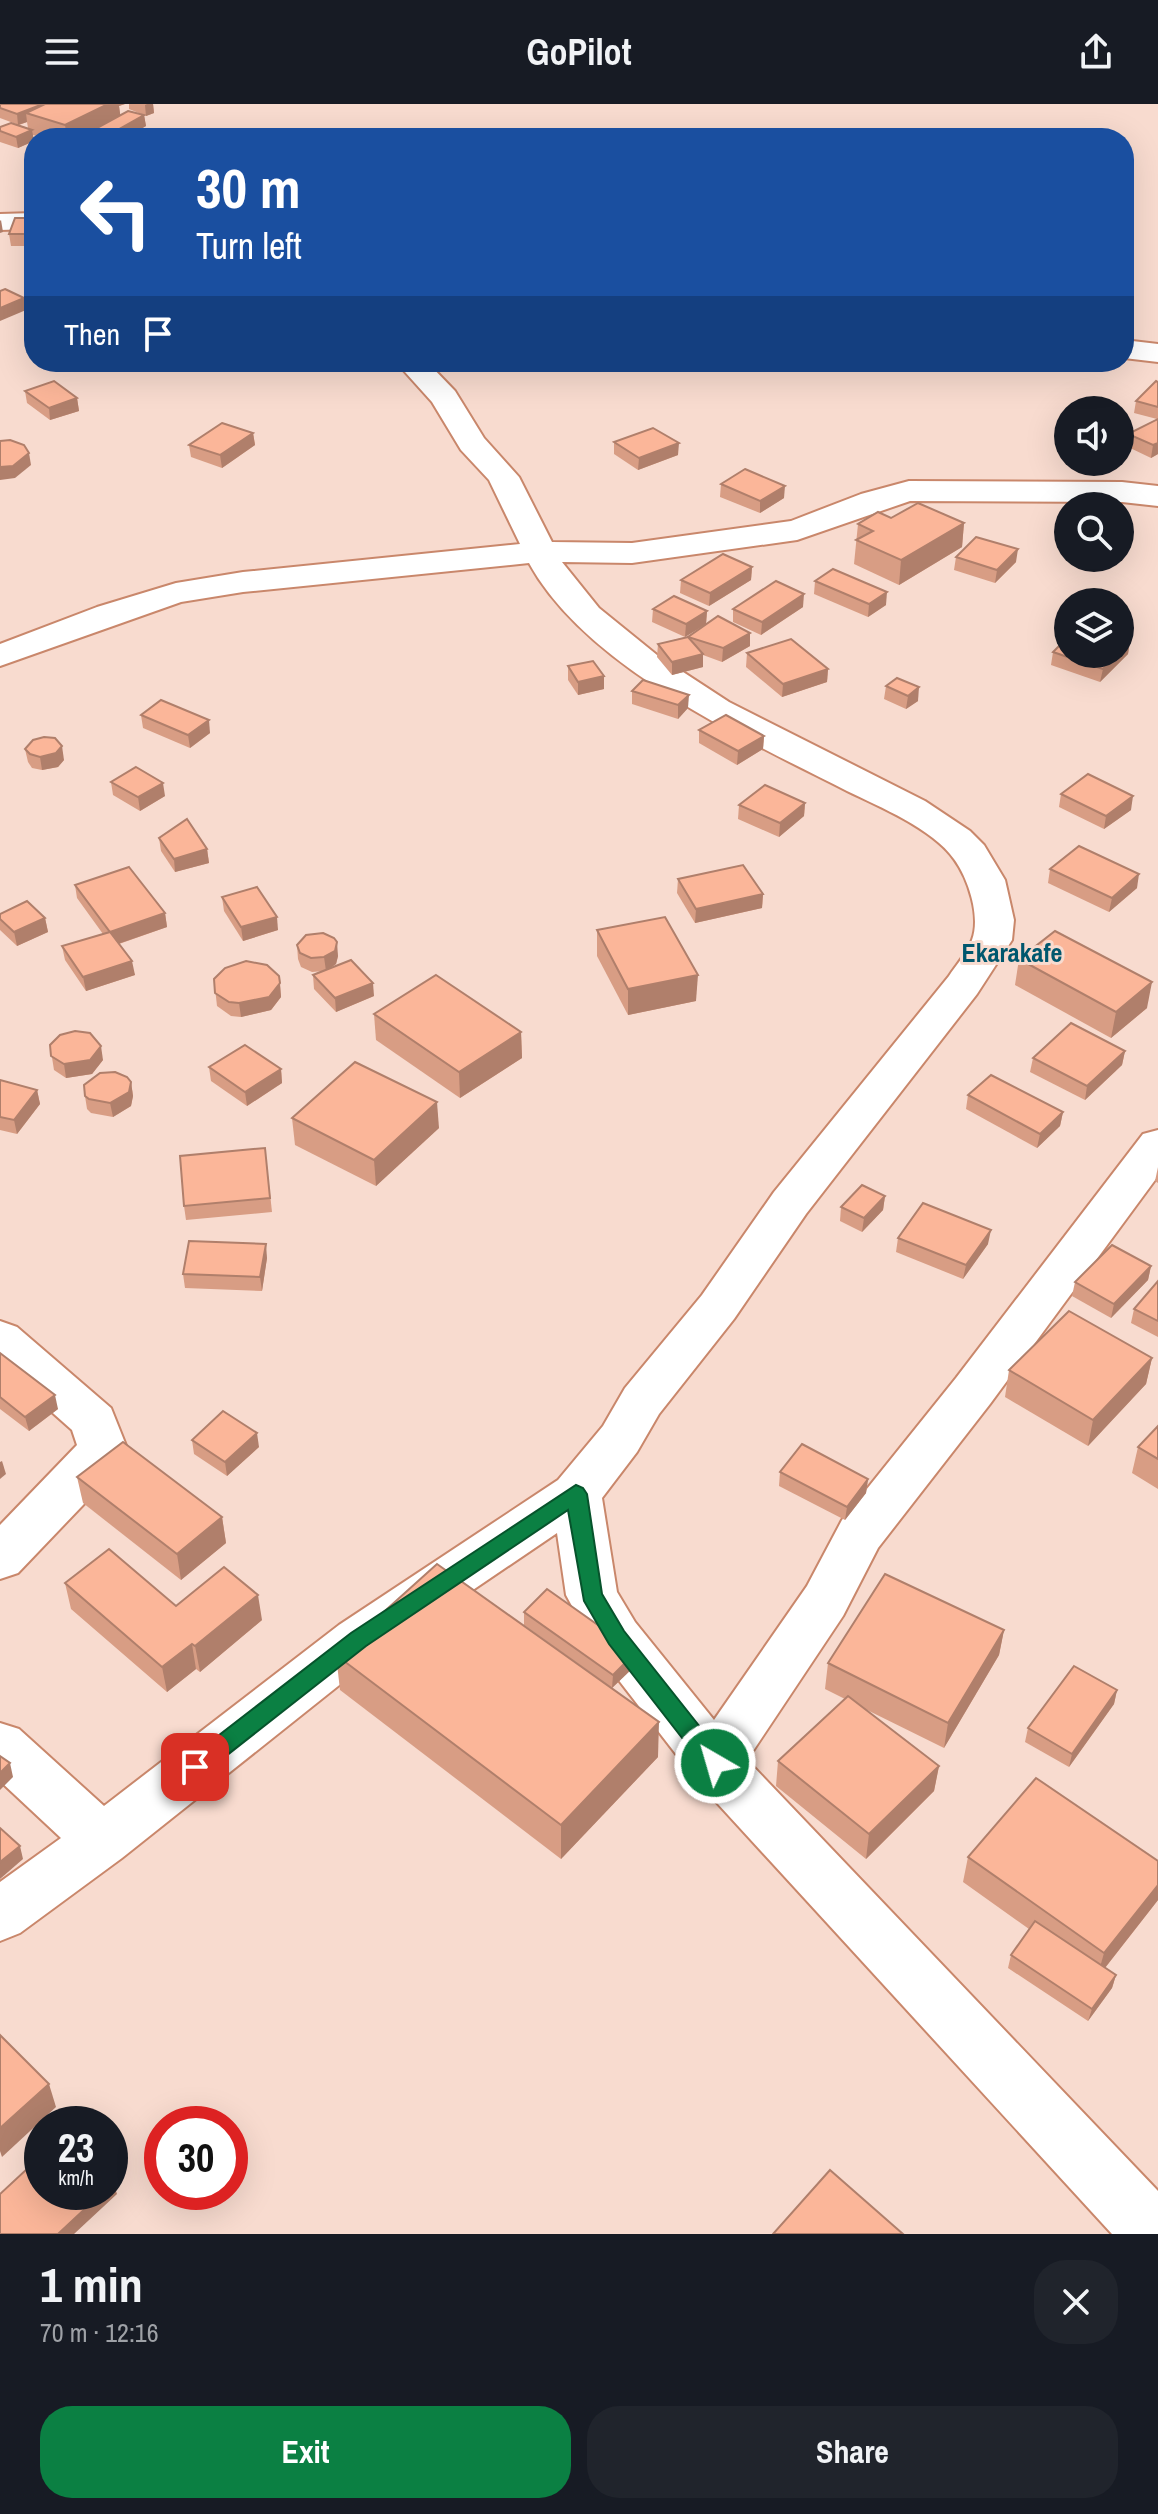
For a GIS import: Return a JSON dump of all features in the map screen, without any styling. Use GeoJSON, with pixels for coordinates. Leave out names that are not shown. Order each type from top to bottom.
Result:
{"type":"FeatureCollection","features":[{"type":"Feature","properties":{"kind":"street"},"geometry":{"type":"LineString","coordinates":[[0,222],[24,221]]}},
{"type":"Feature","properties":{"kind":"street"},"geometry":{"type":"LineString","coordinates":[[1134,350],[1158,353]]}},
{"type":"Feature","properties":{"kind":"street"},"geometry":{"type":"LineString","coordinates":[[0,1915],[102,1840],[358,1640],[576,1494],[620,1439],[642,1401],[718,1307],[790,1203],[963,985],[992,940],[994,920],[986,880],[970,853],[957,839],[912,809],[716,710],[645,662],[587,615],[551,572],[503,477],[472,443],[444,397],[420,372]]}},
{"type":"Feature","properties":{"kind":"street"},"geometry":{"type":"LineString","coordinates":[[0,656],[109,614],[176,593],[243,582],[540,552],[632,553],[797,530],[872,501],[909,491],[1122,492],[1158,496]]}},
{"type":"Feature","properties":{"kind":"street"},"geometry":{"type":"LineString","coordinates":[[715,1763],[825,1601],[860,1534],[973,1391],[1158,1145]]}},
{"type":"Feature","properties":{"kind":"street"},"geometry":{"type":"LineString","coordinates":[[0,1339],[94,1421],[102,1448],[87,1469],[0,1558]]}},
{"type":"Feature","properties":{"kind":"street"},"geometry":{"type":"LineString","coordinates":[[576,1494],[592,1595],[616,1637],[715,1763],[1155,2234]]}},
{"type":"Feature","properties":{"kind":"street"},"geometry":{"type":"LineString","coordinates":[[0,1746],[102,1840]]}},
{"type":"Feature","properties":{"kind":"building"},"geometry":{"type":"Polygon","coordinates":[[[0,104],[43,104],[17,114],[0,108],[0,104]]]}},
{"type":"Feature","properties":{"kind":"building"},"geometry":{"type":"Polygon","coordinates":[[[45,104],[108,104],[65,125],[26,113],[45,104]]]}},
{"type":"Feature","properties":{"kind":"building"},"geometry":{"type":"Polygon","coordinates":[[[128,111],[144,115],[121,128],[97,128],[128,111]]]}},
{"type":"Feature","properties":{"kind":"building"},"geometry":{"type":"Polygon","coordinates":[[[11,123],[26,128],[24,134],[16,137],[0,131],[0,127],[11,123]]]}},
{"type":"Feature","properties":{"kind":"building"},"geometry":{"type":"Polygon","coordinates":[[[15,218],[24,218],[24,234],[9,234],[15,218]]]}},
{"type":"Feature","properties":{"kind":"building"},"geometry":{"type":"Polygon","coordinates":[[[5,289],[24,298],[0,308],[0,291],[5,289]]]}},
{"type":"Feature","properties":{"kind":"building"},"geometry":{"type":"Polygon","coordinates":[[[54,381],[77,398],[49,408],[25,391],[54,381]]]}},
{"type":"Feature","properties":{"kind":"building"},"geometry":{"type":"Polygon","coordinates":[[[1156,381],[1158,407],[1136,401],[1156,381]]]}},
{"type":"Feature","properties":{"kind":"building"},"geometry":{"type":"Polygon","coordinates":[[[1158,419],[1158,443],[1153,445],[1134,437],[1134,431],[1158,419]]]}},
{"type":"Feature","properties":{"kind":"building"},"geometry":{"type":"Polygon","coordinates":[[[222,423],[253,433],[220,455],[189,445],[222,423]]]}},
{"type":"Feature","properties":{"kind":"building"},"geometry":{"type":"Polygon","coordinates":[[[653,428],[679,443],[639,458],[614,442],[653,428]]]}},
{"type":"Feature","properties":{"kind":"building"},"geometry":{"type":"Polygon","coordinates":[[[10,440],[24,445],[29,453],[13,466],[0,467],[0,441],[10,440]]]}},
{"type":"Feature","properties":{"kind":"building"},"geometry":{"type":"Polygon","coordinates":[[[745,469],[785,486],[760,501],[721,484],[745,469]]]}},
{"type":"Feature","properties":{"kind":"building"},"geometry":{"type":"Polygon","coordinates":[[[918,503],[964,523],[901,560],[856,540],[873,531],[858,524],[878,512],[891,518],[918,503]]]}},
{"type":"Feature","properties":{"kind":"building"},"geometry":{"type":"Polygon","coordinates":[[[976,537],[1018,549],[997,570],[956,557],[976,537]]]}},
{"type":"Feature","properties":{"kind":"building"},"geometry":{"type":"Polygon","coordinates":[[[723,554],[752,567],[710,593],[681,580],[723,554]]]}},
{"type":"Feature","properties":{"kind":"building"},"geometry":{"type":"Polygon","coordinates":[[[833,569],[887,592],[869,604],[815,581],[833,569]]]}},
{"type":"Feature","properties":{"kind":"building"},"geometry":{"type":"Polygon","coordinates":[[[776,581],[804,594],[762,622],[733,609],[776,581]]]}},
{"type":"Feature","properties":{"kind":"building"},"geometry":{"type":"Polygon","coordinates":[[[674,596],[707,611],[686,624],[653,609],[674,596]]]}},
{"type":"Feature","properties":{"kind":"building"},"geometry":{"type":"Polygon","coordinates":[[[718,616],[750,633],[723,648],[688,637],[718,616]]]}},
{"type":"Feature","properties":{"kind":"building"},"geometry":{"type":"Polygon","coordinates":[[[688,637],[703,654],[672,662],[658,644],[688,637]]]}},
{"type":"Feature","properties":{"kind":"building"},"geometry":{"type":"Polygon","coordinates":[[[791,639],[828,669],[783,684],[747,653],[791,639]]]}},
{"type":"Feature","properties":{"kind":"building"},"geometry":{"type":"Polygon","coordinates":[[[593,661],[604,676],[578,682],[568,666],[593,661]]]}},
{"type":"Feature","properties":{"kind":"building"},"geometry":{"type":"Polygon","coordinates":[[[897,678],[919,687],[908,696],[886,686],[897,678]]]}},
{"type":"Feature","properties":{"kind":"building"},"geometry":{"type":"Polygon","coordinates":[[[643,680],[689,695],[678,705],[632,691],[643,680]]]}},
{"type":"Feature","properties":{"kind":"building"},"geometry":{"type":"Polygon","coordinates":[[[161,700],[209,720],[188,735],[141,715],[161,700]]]}},
{"type":"Feature","properties":{"kind":"building"},"geometry":{"type":"Polygon","coordinates":[[[726,715],[764,736],[738,751],[699,730],[726,715]]]}},
{"type":"Feature","properties":{"kind":"building"},"geometry":{"type":"Polygon","coordinates":[[[55,738],[62,746],[56,753],[40,757],[25,749],[33,740],[55,738]]]}},
{"type":"Feature","properties":{"kind":"building"},"geometry":{"type":"Polygon","coordinates":[[[136,767],[163,783],[138,797],[111,782],[136,767]]]}},
{"type":"Feature","properties":{"kind":"building"},"geometry":{"type":"Polygon","coordinates":[[[1088,774],[1133,796],[1106,816],[1061,794],[1088,774]]]}},
{"type":"Feature","properties":{"kind":"building"},"geometry":{"type":"Polygon","coordinates":[[[765,785],[805,803],[780,823],[739,805],[765,785]]]}},
{"type":"Feature","properties":{"kind":"building"},"geometry":{"type":"Polygon","coordinates":[[[187,819],[207,849],[174,859],[159,838],[187,819]]]}},
{"type":"Feature","properties":{"kind":"building"},"geometry":{"type":"Polygon","coordinates":[[[1079,846],[1139,874],[1112,898],[1050,869],[1079,846]]]}},
{"type":"Feature","properties":{"kind":"building"},"geometry":{"type":"Polygon","coordinates":[[[743,865],[763,894],[696,909],[678,879],[743,865]]]}},
{"type":"Feature","properties":{"kind":"building"},"geometry":{"type":"Polygon","coordinates":[[[129,867],[165,913],[110,932],[75,885],[129,867]]]}},
{"type":"Feature","properties":{"kind":"building"},"geometry":{"type":"Polygon","coordinates":[[[257,887],[277,917],[241,927],[222,897],[257,887]]]}},
{"type":"Feature","properties":{"kind":"building"},"geometry":{"type":"Polygon","coordinates":[[[27,901],[45,918],[14,932],[0,919],[0,914],[27,901]]]}},
{"type":"Feature","properties":{"kind":"building"},"geometry":{"type":"Polygon","coordinates":[[[665,917],[698,975],[628,989],[597,930],[665,917]]]}},
{"type":"Feature","properties":{"kind":"building"},"geometry":{"type":"Polygon","coordinates":[[[1055,931],[1152,982],[1116,1012],[1019,959],[1055,931]]]}},
{"type":"Feature","properties":{"kind":"building"},"geometry":{"type":"Polygon","coordinates":[[[110,932],[132,961],[83,977],[62,946],[110,932]]]}},
{"type":"Feature","properties":{"kind":"building"},"geometry":{"type":"Polygon","coordinates":[[[323,933],[337,942],[335,951],[324,957],[311,958],[300,953],[297,945],[306,935],[323,933]]]}},
{"type":"Feature","properties":{"kind":"building"},"geometry":{"type":"Polygon","coordinates":[[[351,960],[373,983],[335,998],[313,975],[351,960]]]}},
{"type":"Feature","properties":{"kind":"building"},"geometry":{"type":"Polygon","coordinates":[[[246,961],[267,965],[279,976],[280,983],[269,997],[239,1003],[229,1002],[215,993],[214,979],[225,968],[246,961]]]}},
{"type":"Feature","properties":{"kind":"building"},"geometry":{"type":"Polygon","coordinates":[[[436,975],[521,1032],[459,1072],[374,1014],[436,975]]]}},
{"type":"Feature","properties":{"kind":"building"},"geometry":{"type":"Polygon","coordinates":[[[1071,1023],[1125,1051],[1087,1086],[1033,1058],[1071,1023]]]}},
{"type":"Feature","properties":{"kind":"building"},"geometry":{"type":"Polygon","coordinates":[[[75,1031],[90,1033],[101,1046],[90,1060],[64,1064],[51,1056],[50,1045],[60,1035],[75,1031]]]}},
{"type":"Feature","properties":{"kind":"building"},"geometry":{"type":"Polygon","coordinates":[[[245,1045],[281,1069],[245,1092],[209,1067],[245,1045]]]}},
{"type":"Feature","properties":{"kind":"building"},"geometry":{"type":"Polygon","coordinates":[[[355,1062],[437,1102],[374,1160],[292,1118],[355,1062]]]}},
{"type":"Feature","properties":{"kind":"building"},"geometry":{"type":"Polygon","coordinates":[[[115,1072],[131,1082],[129,1092],[110,1103],[85,1096],[84,1085],[100,1073],[115,1072]]]}},
{"type":"Feature","properties":{"kind":"building"},"geometry":{"type":"Polygon","coordinates":[[[991,1075],[1063,1112],[1040,1134],[968,1095],[991,1075]]]}},
{"type":"Feature","properties":{"kind":"building"},"geometry":{"type":"Polygon","coordinates":[[[0,1080],[37,1090],[14,1120],[0,1117],[0,1080]]]}},
{"type":"Feature","properties":{"kind":"building"},"geometry":{"type":"Polygon","coordinates":[[[265,1148],[270,1198],[184,1206],[180,1156],[265,1148]]]}},
{"type":"Feature","properties":{"kind":"building"},"geometry":{"type":"Polygon","coordinates":[[[862,1185],[885,1196],[864,1218],[841,1207],[862,1185]]]}},
{"type":"Feature","properties":{"kind":"building"},"geometry":{"type":"Polygon","coordinates":[[[923,1203],[991,1230],[966,1265],[898,1238],[923,1203]]]}},
{"type":"Feature","properties":{"kind":"building"},"geometry":{"type":"Polygon","coordinates":[[[189,1241],[266,1244],[260,1277],[183,1274],[189,1241]]]}},
{"type":"Feature","properties":{"kind":"building"},"geometry":{"type":"Polygon","coordinates":[[[1112,1245],[1151,1266],[1114,1304],[1075,1282],[1112,1245]]]}},
{"type":"Feature","properties":{"kind":"building"},"geometry":{"type":"Polygon","coordinates":[[[1158,1281],[1158,1321],[1134,1309],[1158,1281]]]}},
{"type":"Feature","properties":{"kind":"building"},"geometry":{"type":"Polygon","coordinates":[[[1069,1311],[1152,1358],[1093,1420],[1009,1370],[1069,1311]]]}},
{"type":"Feature","properties":{"kind":"building"},"geometry":{"type":"Polygon","coordinates":[[[0,1353],[55,1395],[25,1417],[0,1397],[0,1353]]]}},
{"type":"Feature","properties":{"kind":"building"},"geometry":{"type":"Polygon","coordinates":[[[223,1411],[257,1433],[225,1462],[192,1440],[223,1411]]]}},
{"type":"Feature","properties":{"kind":"building"},"geometry":{"type":"Polygon","coordinates":[[[1158,1426],[1158,1459],[1138,1447],[1158,1426]]]}},
{"type":"Feature","properties":{"kind":"building"},"geometry":{"type":"Polygon","coordinates":[[[123,1442],[222,1517],[177,1554],[77,1477],[123,1442]]]}},
{"type":"Feature","properties":{"kind":"building"},"geometry":{"type":"Polygon","coordinates":[[[802,1444],[868,1479],[847,1507],[780,1472],[802,1444]]]}},
{"type":"Feature","properties":{"kind":"building"},"geometry":{"type":"Polygon","coordinates":[[[109,1549],[176,1606],[224,1567],[258,1595],[195,1646],[192,1644],[162,1667],[65,1583],[109,1549]]]}},
{"type":"Feature","properties":{"kind":"building"},"geometry":{"type":"Polygon","coordinates":[[[437,1564],[659,1722],[561,1825],[336,1655],[437,1564]]]}},
{"type":"Feature","properties":{"kind":"building"},"geometry":{"type":"Polygon","coordinates":[[[885,1574],[1004,1630],[948,1723],[828,1663],[885,1574]]]}},
{"type":"Feature","properties":{"kind":"building"},"geometry":{"type":"Polygon","coordinates":[[[547,1589],[636,1652],[613,1675],[524,1612],[547,1589]]]}},
{"type":"Feature","properties":{"kind":"building"},"geometry":{"type":"Polygon","coordinates":[[[1074,1666],[1117,1690],[1072,1754],[1028,1728],[1074,1666]]]}},
{"type":"Feature","properties":{"kind":"building"},"geometry":{"type":"Polygon","coordinates":[[[848,1696],[939,1766],[869,1834],[778,1761],[848,1696]]]}},
{"type":"Feature","properties":{"kind":"building"},"geometry":{"type":"Polygon","coordinates":[[[0,1756],[10,1763],[0,1773],[0,1756]]]}},
{"type":"Feature","properties":{"kind":"building"},"geometry":{"type":"Polygon","coordinates":[[[1036,1778],[1158,1861],[1158,1885],[1104,1953],[968,1857],[1036,1778]]]}},
{"type":"Feature","properties":{"kind":"building"},"geometry":{"type":"Polygon","coordinates":[[[0,1828],[20,1846],[0,1862],[0,1828]]]}},
{"type":"Feature","properties":{"kind":"building"},"geometry":{"type":"Polygon","coordinates":[[[1035,1921],[1116,1975],[1092,2009],[1011,1955],[1035,1921]]]}},
{"type":"Feature","properties":{"kind":"building"},"geometry":{"type":"Polygon","coordinates":[[[0,2035],[49,2084],[0,2128],[0,2035]]]}},
{"type":"Feature","properties":{"kind":"building"},"geometry":{"type":"Polygon","coordinates":[[[830,2170],[903,2234],[773,2234],[830,2170]]]}},
{"type":"Feature","properties":{"kind":"building"},"geometry":{"type":"Polygon","coordinates":[[[24,2172],[24,2210],[84,2210],[58,2234],[0,2234],[0,2194],[24,2172]]]}},
{"type":"Feature","properties":{"kind":"district","name":"Ekarakafe"},"geometry":{"type":"Point","coordinates":[1012,953]}},
{"type":"Feature","properties":{"kind":"route"},"geometry":{"type":"LineString","coordinates":[[195,1767],[358,1640],[576,1494],[592,1595],[616,1637],[715,1763]]}}]}
